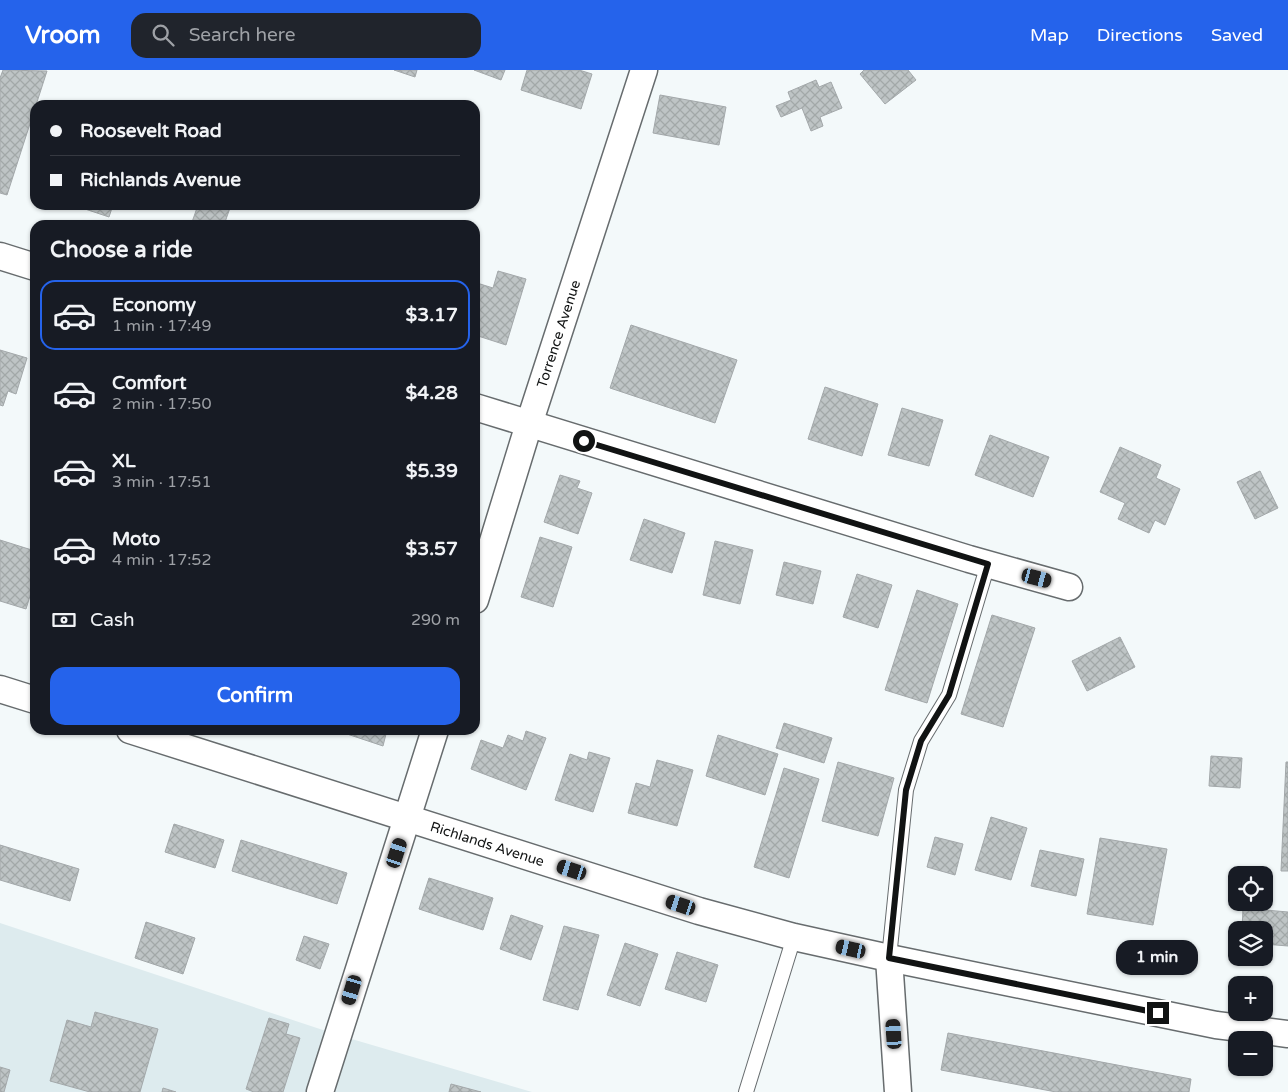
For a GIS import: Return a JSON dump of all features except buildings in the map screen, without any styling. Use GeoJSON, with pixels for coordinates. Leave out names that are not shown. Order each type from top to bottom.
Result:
{"type":"FeatureCollection","features":[{"type":"Feature","properties":{"kind":"street","name":"Torrence Avenue"},"geometry":{"type":"LineString","coordinates":[[480,584],[529,424],[644,70]]}},
{"type":"Feature","properties":{"kind":"street"},"geometry":{"type":"LineString","coordinates":[[0,256],[30,265]]}},
{"type":"Feature","properties":{"kind":"street"},"geometry":{"type":"LineString","coordinates":[[480,409],[1069,587]]}},
{"type":"Feature","properties":{"kind":"street"},"geometry":{"type":"LineString","coordinates":[[0,688],[30,698]]}},
{"type":"Feature","properties":{"kind":"street","name":"Richlands Avenue"},"geometry":{"type":"LineString","coordinates":[[146,735],[699,911],[794,936],[889,958],[1216,1025],[1288,1034]]}},
{"type":"Feature","properties":{"kind":"street"},"geometry":{"type":"LineString","coordinates":[[320,1092],[433,735]]}},
{"type":"Feature","properties":{"kind":"street"},"geometry":{"type":"LineString","coordinates":[[889,958],[898,1092]]}},
{"type":"Feature","properties":{"kind":"lane"},"geometry":{"type":"LineString","coordinates":[[889,958],[906,790],[921,741],[949,695],[988,564]]}},
{"type":"Feature","properties":{"kind":"lane"},"geometry":{"type":"LineString","coordinates":[[746,1092],[794,936]]}},
{"type":"Feature","properties":{"kind":"shaded area"},"geometry":{"type":"Polygon","coordinates":[[[0,923],[338,1035],[532,1092],[0,1092],[0,923]]]}},
{"type":"Feature","properties":{"kind":"route"},"geometry":{"type":"LineString","coordinates":[[584,441],[988,564],[949,695],[921,741],[906,790],[889,958],[1158,1013]]}}]}
